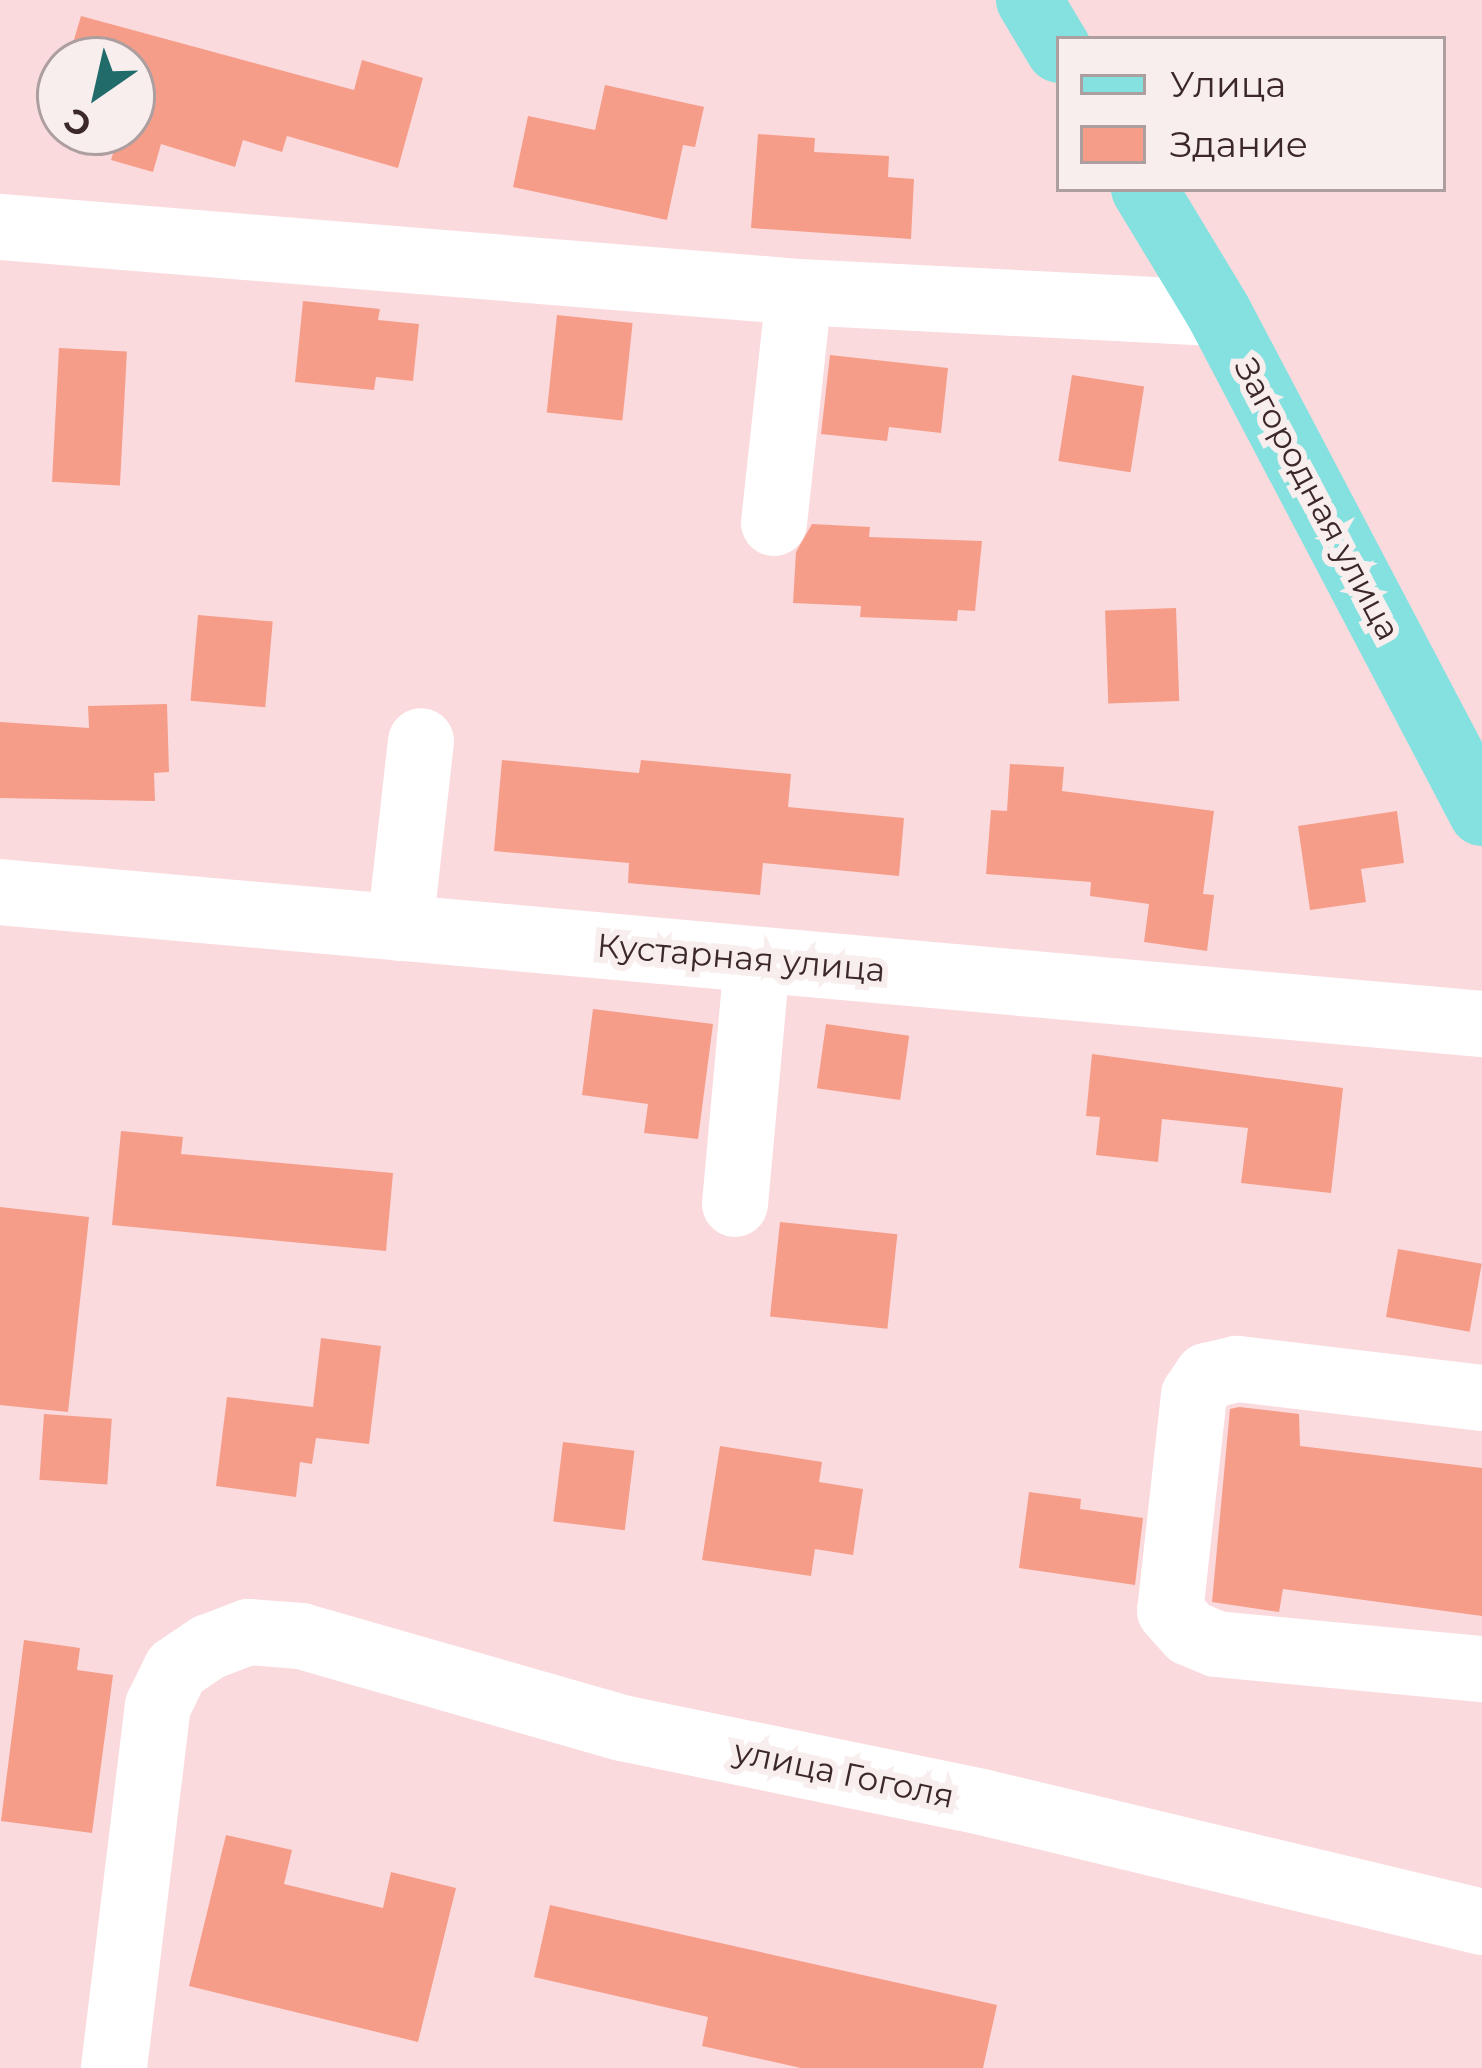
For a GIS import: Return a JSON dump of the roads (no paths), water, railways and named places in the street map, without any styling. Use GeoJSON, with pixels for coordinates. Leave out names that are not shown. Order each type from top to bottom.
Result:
{"type":"FeatureCollection","features":[{"type":"Feature","properties":{"kind":"main road"},"geometry":{"type":"LineString","coordinates":[[1029,0],[1056,45]]}},
{"type":"Feature","properties":{"kind":"main road","name":"Загородная улица"},"geometry":{"type":"LineString","coordinates":[[1146,192],[1219,313],[1482,813]]}},
{"type":"Feature","properties":{"kind":"street"},"geometry":{"type":"LineString","coordinates":[[0,227],[799,292],[1219,313]]}},
{"type":"Feature","properties":{"kind":"street"},"geometry":{"type":"LineString","coordinates":[[774,523],[799,292]]}},
{"type":"Feature","properties":{"kind":"street"},"geometry":{"type":"LineString","coordinates":[[400,928],[421,741]]}},
{"type":"Feature","properties":{"kind":"street","name":"Кустарная улица"},"geometry":{"type":"LineString","coordinates":[[0,892],[1482,1024]]}},
{"type":"Feature","properties":{"kind":"street"},"geometry":{"type":"LineString","coordinates":[[735,1204],[758,960]]}},
{"type":"Feature","properties":{"kind":"street"},"geometry":{"type":"LineString","coordinates":[[1482,1398],[1237,1369],[1207,1376],[1194,1395],[1170,1611],[1190,1633],[1216,1644],[1482,1669]]}},
{"type":"Feature","properties":{"kind":"street","name":"улица Гоголя"},"geometry":{"type":"LineString","coordinates":[[114,2068],[158,1706],[176,1669],[209,1647],[248,1632],[301,1636],[622,1728],[982,1802],[1482,1922]]}}]}
